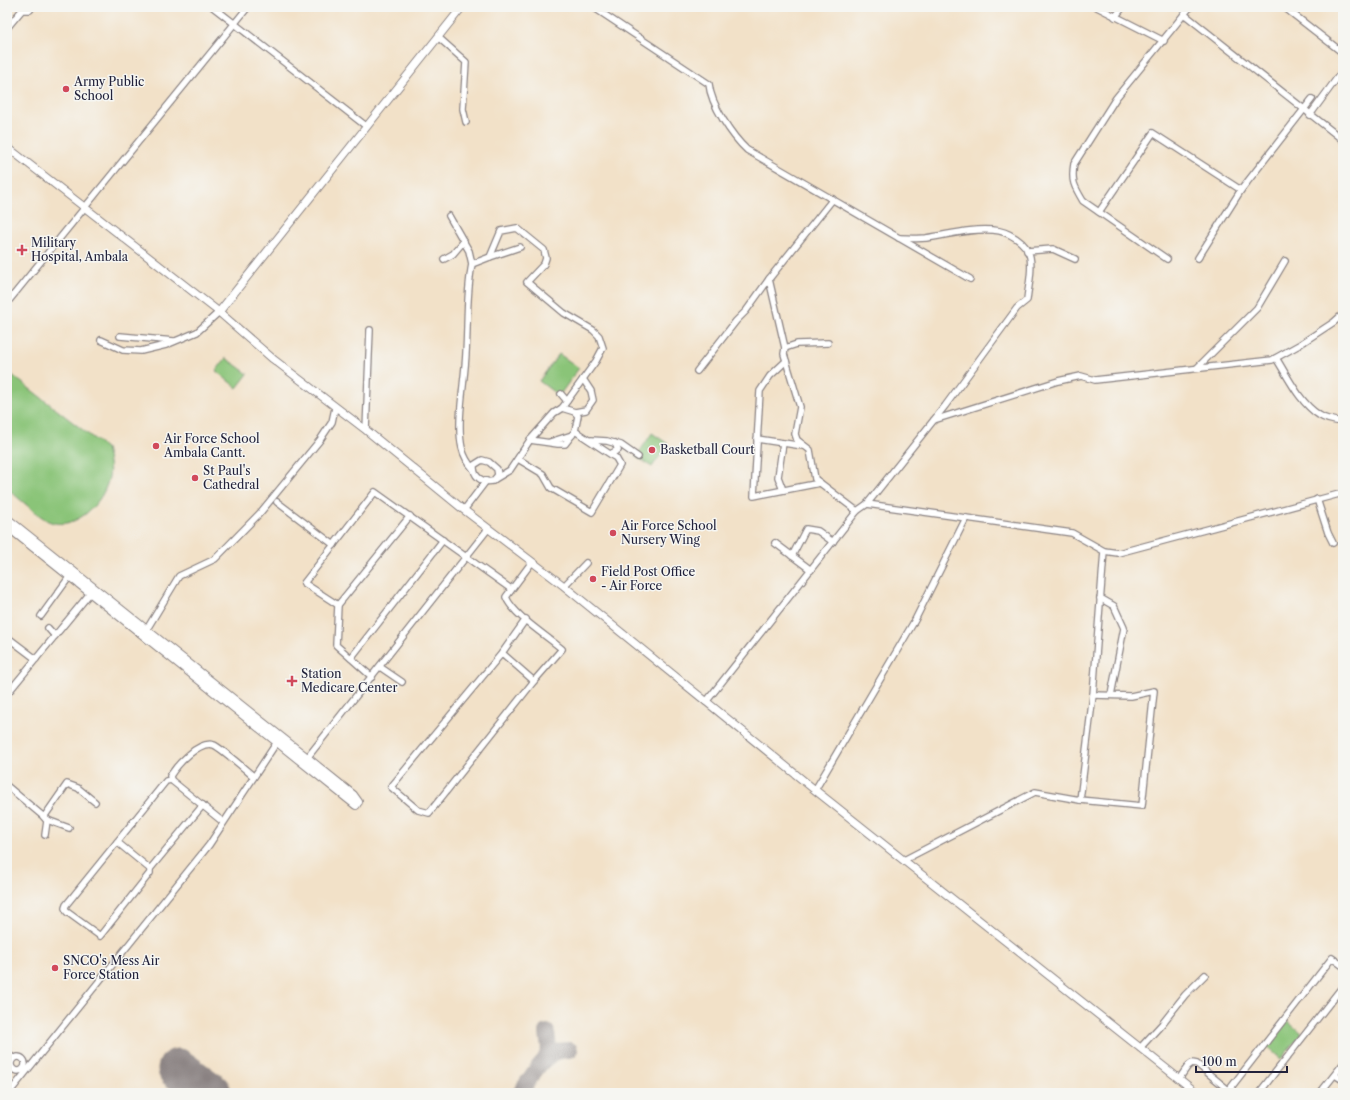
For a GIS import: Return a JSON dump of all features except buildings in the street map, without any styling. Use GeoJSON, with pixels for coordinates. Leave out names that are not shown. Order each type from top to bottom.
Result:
{"type":"FeatureCollection","features":[{"type":"Feature","properties":{"kind":"main road"},"geometry":{"type":"LineString","coordinates":[[7,519],[353,795],[357,804],[277,742],[7,526]]}},
{"type":"Feature","properties":{"kind":"street"},"geometry":{"type":"LineString","coordinates":[[7,28],[22,10],[30,10],[32,7]]}},
{"type":"Feature","properties":{"kind":"street"},"geometry":{"type":"LineString","coordinates":[[213,7],[366,126]]}},
{"type":"Feature","properties":{"kind":"street"},"geometry":{"type":"LineString","coordinates":[[7,303],[248,7]]}},
{"type":"Feature","properties":{"kind":"street"},"geometry":{"type":"LineString","coordinates":[[101,340],[122,350],[141,351],[166,346],[197,332],[219,312],[462,7]]}},
{"type":"Feature","properties":{"kind":"street"},"geometry":{"type":"LineString","coordinates":[[593,7],[708,84],[710,94],[718,110],[738,141],[747,150],[970,280]]}},
{"type":"Feature","properties":{"kind":"street"},"geometry":{"type":"LineString","coordinates":[[1097,7],[1164,41]]}},
{"type":"Feature","properties":{"kind":"street"},"geometry":{"type":"LineString","coordinates":[[1115,16],[1123,7]]}},
{"type":"Feature","properties":{"kind":"street"},"geometry":{"type":"LineString","coordinates":[[1167,259],[1082,201],[1075,188],[1072,177],[1074,164],[1116,98],[1164,41],[1190,7]]}},
{"type":"Feature","properties":{"kind":"street"},"geometry":{"type":"LineString","coordinates":[[1284,7],[1343,53]]}},
{"type":"Feature","properties":{"kind":"street"},"geometry":{"type":"LineString","coordinates":[[1184,14],[1343,140]]}},
{"type":"Feature","properties":{"kind":"street"},"geometry":{"type":"LineString","coordinates":[[438,37],[466,62],[463,109],[466,122]]}},
{"type":"Feature","properties":{"kind":"street"},"geometry":{"type":"LineString","coordinates":[[1310,115],[1343,70]]}},
{"type":"Feature","properties":{"kind":"street"},"geometry":{"type":"LineString","coordinates":[[1198,258],[1241,190],[1312,99]]}},
{"type":"Feature","properties":{"kind":"street"},"geometry":{"type":"LineString","coordinates":[[1099,212],[1153,133],[1241,190]]}},
{"type":"Feature","properties":{"kind":"street"},"geometry":{"type":"LineString","coordinates":[[7,147],[219,312],[273,359],[335,408],[366,430],[464,510],[564,586],[815,790],[1197,1093]]}},
{"type":"Feature","properties":{"kind":"street"},"geometry":{"type":"LineString","coordinates":[[697,371],[736,321],[746,311],[769,279],[833,199]]}},
{"type":"Feature","properties":{"kind":"street"},"geometry":{"type":"LineString","coordinates":[[449,216],[470,251],[472,264],[467,289],[466,353],[460,432],[462,448],[466,460],[478,478],[486,481],[495,480],[510,470],[530,440],[554,413],[562,408],[583,380],[603,348],[602,342],[593,330],[564,313],[527,282],[544,264],[546,258],[544,250],[517,228],[500,231],[490,257]]}},
{"type":"Feature","properties":{"kind":"street"},"geometry":{"type":"LineString","coordinates":[[706,702],[857,511],[867,504],[933,420],[1017,308],[1027,300],[1030,275],[1030,257],[1023,243],[994,230],[963,232],[924,238],[899,238]]}},
{"type":"Feature","properties":{"kind":"street"},"geometry":{"type":"LineString","coordinates":[[444,259],[453,254],[464,241]]}},
{"type":"Feature","properties":{"kind":"street"},"geometry":{"type":"LineString","coordinates":[[472,264],[520,247]]}},
{"type":"Feature","properties":{"kind":"street"},"geometry":{"type":"LineString","coordinates":[[1027,250],[1053,250],[1074,259]]}},
{"type":"Feature","properties":{"kind":"street"},"geometry":{"type":"LineString","coordinates":[[1197,368],[1257,308],[1285,261]]}},
{"type":"Feature","properties":{"kind":"street"},"geometry":{"type":"LineString","coordinates":[[769,279],[785,348],[786,360],[800,407],[795,434],[797,440],[810,450],[815,479],[857,511]]}},
{"type":"Feature","properties":{"kind":"street"},"geometry":{"type":"LineString","coordinates":[[933,420],[1058,381],[1081,376],[1095,380],[1276,358],[1334,322],[1343,314]]}},
{"type":"Feature","properties":{"kind":"street"},"geometry":{"type":"LineString","coordinates":[[366,430],[370,330]]}},
{"type":"Feature","properties":{"kind":"street"},"geometry":{"type":"LineString","coordinates":[[120,336],[176,341]]}},
{"type":"Feature","properties":{"kind":"street"},"geometry":{"type":"LineString","coordinates":[[785,348],[797,344],[828,343]]}},
{"type":"Feature","properties":{"kind":"street"},"geometry":{"type":"LineString","coordinates":[[1276,358],[1290,382],[1313,411],[1328,420],[1343,422]]}},
{"type":"Feature","properties":{"kind":"street"},"geometry":{"type":"LineString","coordinates":[[786,360],[770,376],[760,391],[754,496],[820,483]]}},
{"type":"Feature","properties":{"kind":"street"},"geometry":{"type":"LineString","coordinates":[[562,408],[575,412],[586,410],[593,400],[591,391],[583,380]]}},
{"type":"Feature","properties":{"kind":"street"},"geometry":{"type":"LineString","coordinates":[[561,394],[567,401]]}},
{"type":"Feature","properties":{"kind":"street"},"geometry":{"type":"LineString","coordinates":[[146,629],[179,576],[215,559],[260,513],[320,440],[332,422],[335,408]]}},
{"type":"Feature","properties":{"kind":"street"},"geometry":{"type":"LineString","coordinates":[[530,440],[566,444],[573,433],[578,416],[575,412]]}},
{"type":"Feature","properties":{"kind":"street"},"geometry":{"type":"LineString","coordinates":[[573,433],[587,438],[615,443],[638,457]]}},
{"type":"Feature","properties":{"kind":"street"},"geometry":{"type":"LineString","coordinates":[[518,459],[543,474],[551,488],[592,512],[620,465],[613,456],[587,438]]}},
{"type":"Feature","properties":{"kind":"street"},"geometry":{"type":"LineString","coordinates":[[757,439],[803,446]]}},
{"type":"Feature","properties":{"kind":"street"},"geometry":{"type":"LineString","coordinates":[[613,456],[612,452],[618,450],[615,443]]}},
{"type":"Feature","properties":{"kind":"street"},"geometry":{"type":"LineString","coordinates":[[783,443],[778,477],[783,490]]}},
{"type":"Feature","properties":{"kind":"street"},"geometry":{"type":"LineString","coordinates":[[474,470],[474,465],[479,461],[489,462],[498,472],[495,480]]}},
{"type":"Feature","properties":{"kind":"street"},"geometry":{"type":"LineString","coordinates":[[464,510],[486,481]]}},
{"type":"Feature","properties":{"kind":"street"},"geometry":{"type":"LineString","coordinates":[[338,605],[304,583],[375,492],[511,589]]}},
{"type":"Feature","properties":{"kind":"street"},"geometry":{"type":"LineString","coordinates":[[867,504],[1072,533],[1104,551],[1118,553],[1343,493]]}},
{"type":"Feature","properties":{"kind":"street"},"geometry":{"type":"LineString","coordinates":[[1317,499],[1328,533],[1333,543]]}},
{"type":"Feature","properties":{"kind":"street"},"geometry":{"type":"LineString","coordinates":[[277,502],[334,545]]}},
{"type":"Feature","properties":{"kind":"street"},"geometry":{"type":"LineString","coordinates":[[372,677],[336,645],[338,605],[410,516]]}},
{"type":"Feature","properties":{"kind":"street"},"geometry":{"type":"LineString","coordinates":[[815,790],[915,620],[966,518]]}},
{"type":"Feature","properties":{"kind":"street"},"geometry":{"type":"LineString","coordinates":[[307,758],[488,528]]}},
{"type":"Feature","properties":{"kind":"street"},"geometry":{"type":"LineString","coordinates":[[792,556],[806,529],[818,531],[833,542]]}},
{"type":"Feature","properties":{"kind":"street"},"geometry":{"type":"LineString","coordinates":[[351,658],[443,540]]}},
{"type":"Feature","properties":{"kind":"street"},"geometry":{"type":"LineString","coordinates":[[775,543],[810,570]]}},
{"type":"Feature","properties":{"kind":"street"},"geometry":{"type":"LineString","coordinates":[[1080,800],[1092,695],[1104,551]]}},
{"type":"Feature","properties":{"kind":"street"},"geometry":{"type":"LineString","coordinates":[[526,619],[502,653],[391,787],[418,810],[429,813],[534,681],[562,649],[526,619],[508,602],[506,597],[532,562]]}},
{"type":"Feature","properties":{"kind":"street"},"geometry":{"type":"LineString","coordinates":[[564,586],[586,563]]}},
{"type":"Feature","properties":{"kind":"street"},"geometry":{"type":"LineString","coordinates":[[40,616],[70,576]]}},
{"type":"Feature","properties":{"kind":"street"},"geometry":{"type":"LineString","coordinates":[[7,694],[91,592]]}},
{"type":"Feature","properties":{"kind":"street"},"geometry":{"type":"LineString","coordinates":[[1100,598],[1114,606],[1124,628],[1111,695]]}},
{"type":"Feature","properties":{"kind":"street"},"geometry":{"type":"LineString","coordinates":[[48,628],[55,636]]}},
{"type":"Feature","properties":{"kind":"street"},"geometry":{"type":"LineString","coordinates":[[7,637],[36,659]]}},
{"type":"Feature","properties":{"kind":"street"},"geometry":{"type":"LineString","coordinates":[[502,653],[534,681]]}},
{"type":"Feature","properties":{"kind":"street"},"geometry":{"type":"LineString","coordinates":[[380,667],[402,682]]}},
{"type":"Feature","properties":{"kind":"street"},"geometry":{"type":"LineString","coordinates":[[904,860],[1035,792],[1080,800],[1142,806],[1154,691],[1131,696],[1092,695]]}},
{"type":"Feature","properties":{"kind":"street"},"geometry":{"type":"LineString","coordinates":[[9,1093],[209,845],[253,776],[277,742]]}},
{"type":"Feature","properties":{"kind":"street"},"geometry":{"type":"LineString","coordinates":[[171,780],[170,776],[182,761],[205,745],[214,745],[253,776]]}},
{"type":"Feature","properties":{"kind":"street"},"geometry":{"type":"LineString","coordinates":[[171,780],[224,822]]}},
{"type":"Feature","properties":{"kind":"street"},"geometry":{"type":"LineString","coordinates":[[171,780],[166,781],[66,905],[65,908],[67,912],[100,936],[126,906],[150,873],[150,869],[203,805]]}},
{"type":"Feature","properties":{"kind":"street"},"geometry":{"type":"LineString","coordinates":[[44,817],[67,784],[78,788],[95,802]]}},
{"type":"Feature","properties":{"kind":"street"},"geometry":{"type":"LineString","coordinates":[[7,786],[44,817],[69,828]]}},
{"type":"Feature","properties":{"kind":"street"},"geometry":{"type":"LineString","coordinates":[[44,817],[46,821],[45,835]]}},
{"type":"Feature","properties":{"kind":"street"},"geometry":{"type":"LineString","coordinates":[[117,842],[150,869]]}},
{"type":"Feature","properties":{"kind":"street"},"geometry":{"type":"LineString","coordinates":[[1179,1079],[1188,1066],[1192,1063],[1197,1064],[1231,1091],[1332,958],[1343,966]]}},
{"type":"Feature","properties":{"kind":"street"},"geometry":{"type":"LineString","coordinates":[[1140,1048],[1162,1024],[1185,995],[1205,975]]}},
{"type":"Feature","properties":{"kind":"street"},"geometry":{"type":"LineString","coordinates":[[1259,1093],[1343,986]]}},
{"type":"Feature","properties":{"kind":"street"},"geometry":{"type":"LineString","coordinates":[[7,1053],[13,1058]]}},
{"type":"Feature","properties":{"kind":"street"},"geometry":{"type":"LineString","coordinates":[[13,1058],[20,1056],[24,1059],[25,1064],[18,1082]]}},
{"type":"Feature","properties":{"kind":"street"},"geometry":{"type":"LineString","coordinates":[[13,1058],[11,1064],[12,1068],[16,1070],[22,1070],[33,1063]]}},
{"type":"Feature","properties":{"kind":"street"},"geometry":{"type":"LineString","coordinates":[[1320,1093],[1343,1064]]}},
{"type":"Feature","properties":{"kind":"street"},"geometry":{"type":"LineString","coordinates":[[1335,1075],[1343,1080]]}},
{"type":"Feature","properties":{"kind":"green space"},"geometry":{"type":"Polygon","coordinates":[[[559,354],[579,368],[559,396],[539,381],[559,354]]]}},
{"type":"Feature","properties":{"kind":"green space"},"geometry":{"type":"Polygon","coordinates":[[[226,358],[248,374],[237,388],[216,371],[226,358]]]}},
{"type":"Feature","properties":{"kind":"green space"},"geometry":{"type":"Polygon","coordinates":[[[7,371],[106,448],[110,471],[109,480],[98,501],[84,515],[76,520],[67,523],[48,521],[38,515],[7,489],[7,371]]]}},
{"type":"Feature","properties":{"kind":"green space","name":"Basketball Court"},"geometry":{"type":"Polygon","coordinates":[[[652,433],[668,444],[652,467],[636,457],[652,433]]]}},
{"type":"Feature","properties":{"kind":"green space"},"geometry":{"type":"Polygon","coordinates":[[[1286,1020],[1302,1034],[1281,1059],[1265,1045],[1286,1020]]]}},
{"type":"Feature","properties":{"kind":"taxiway"},"geometry":{"type":"LineString","coordinates":[[546,1057],[549,1049],[547,1032]]}},
{"type":"Feature","properties":{"kind":"taxiway"},"geometry":{"type":"LineString","coordinates":[[520,1093],[540,1064],[546,1058],[561,1051],[570,1050]]}},
{"type":"Feature","properties":{"kind":"runway"},"geometry":{"type":"LineString","coordinates":[[178,1069],[211,1093]]}},
{"type":"Feature","properties":{"kind":"place","name":"Army Public School"},"geometry":{"type":"Point","coordinates":[66,89]}},
{"type":"Feature","properties":{"kind":"place","name":"Military Hospital, Ambala"},"geometry":{"type":"Point","coordinates":[22,250]}},
{"type":"Feature","properties":{"kind":"place","name":"Air Force School Ambala Cantt."},"geometry":{"type":"Point","coordinates":[156,446]}},
{"type":"Feature","properties":{"kind":"place","name":"Basketball Court"},"geometry":{"type":"Point","coordinates":[652,450]}},
{"type":"Feature","properties":{"kind":"place","name":"St Paul's Cathedral"},"geometry":{"type":"Point","coordinates":[195,478]}},
{"type":"Feature","properties":{"kind":"place","name":"Air Force School Nursery Wing"},"geometry":{"type":"Point","coordinates":[613,533]}},
{"type":"Feature","properties":{"kind":"place","name":"Field Post Office - Air Force"},"geometry":{"type":"Point","coordinates":[593,579]}},
{"type":"Feature","properties":{"kind":"place","name":"Station Medicare Center"},"geometry":{"type":"Point","coordinates":[292,681]}},
{"type":"Feature","properties":{"kind":"place","name":"SNCO's Mess Air Force Station"},"geometry":{"type":"Point","coordinates":[55,968]}}]}
